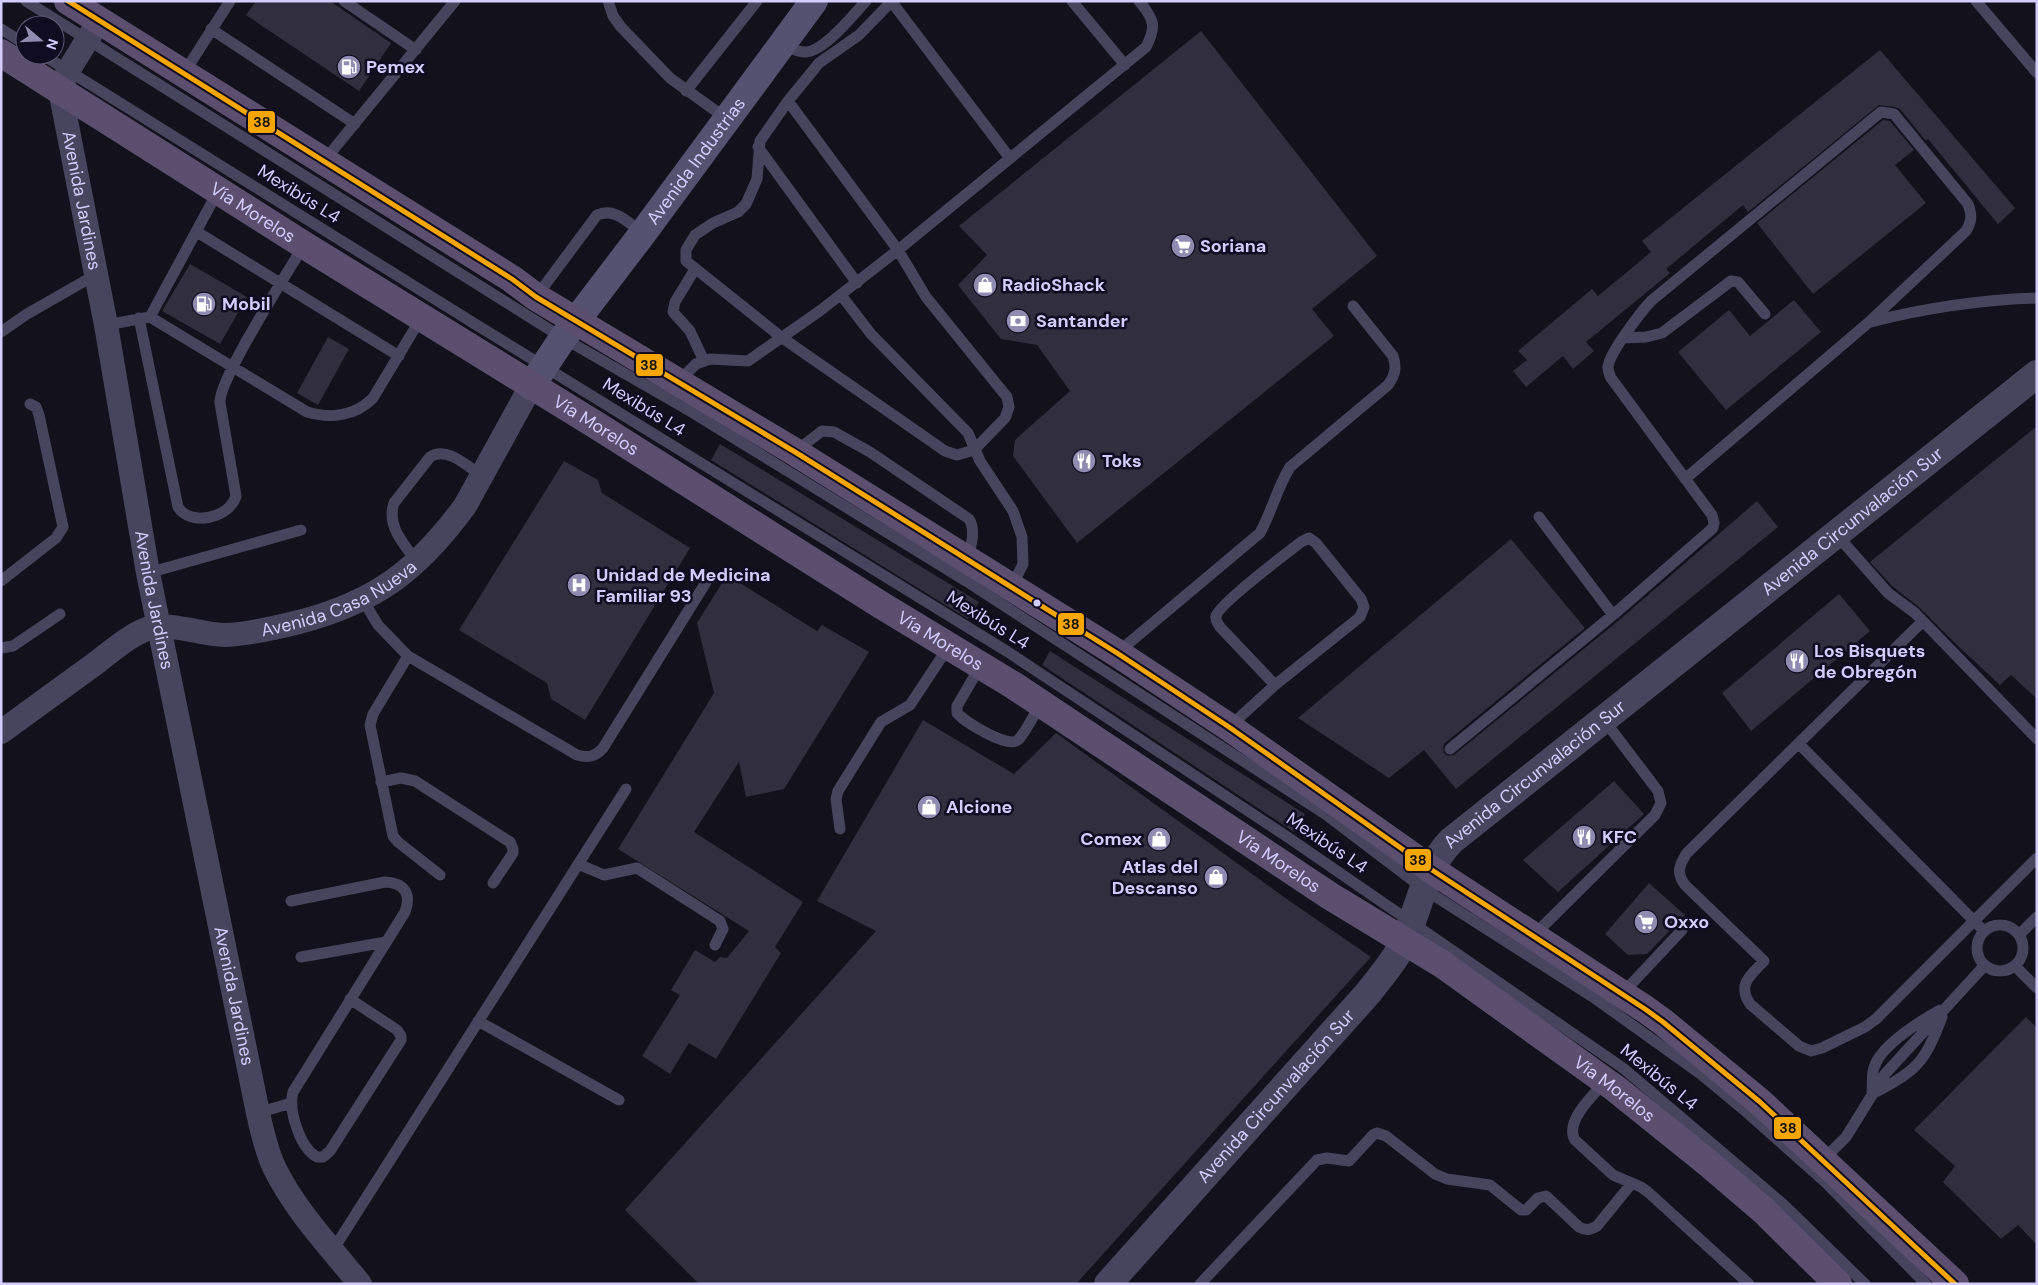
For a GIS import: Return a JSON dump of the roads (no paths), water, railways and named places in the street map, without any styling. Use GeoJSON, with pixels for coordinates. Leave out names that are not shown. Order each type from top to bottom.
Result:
{"type":"FeatureCollection","features":[{"type":"Feature","properties":{"kind":"main road"},"geometry":{"type":"LineString","coordinates":[[68,1],[93,30],[183,74],[512,279],[536,297],[569,329],[678,382],[968,558],[1117,653],[1229,727],[1428,880],[1533,936],[1664,1022],[1710,1059],[1824,1160],[1955,1284]]}},
{"type":"Feature","properties":{"kind":"main road","name":"Avenida Industrias"},"geometry":{"type":"LineString","coordinates":[[569,329],[814,1]]}},
{"type":"Feature","properties":{"kind":"main road","name":"Vía Morelos"},"geometry":{"type":"LineString","coordinates":[[1,53],[64,80],[218,191],[421,318],[538,376],[949,646],[1041,703],[1330,896],[1408,932],[1442,964],[1605,1082],[1708,1163],[1763,1210],[1838,1284]]}},
{"type":"Feature","properties":{"kind":"main road","name":"Avenida Casa Nueva"},"geometry":{"type":"LineString","coordinates":[[538,376],[569,329]]}},
{"type":"Feature","properties":{"kind":"street"},"geometry":{"type":"LineString","coordinates":[[64,80],[93,30]]}},
{"type":"Feature","properties":{"kind":"street","name":"Avenida Jardines"},"geometry":{"type":"LineString","coordinates":[[64,80],[158,626],[265,1143],[273,1166],[293,1199],[360,1284]]}},
{"type":"Feature","properties":{"kind":"street","name":"Avenida Circunvalación Sur"},"geometry":{"type":"LineString","coordinates":[[1108,1284],[1369,992],[1389,967],[1408,932],[1428,880],[1443,851],[1451,841],[2037,374]]}},
{"type":"Feature","properties":{"kind":"street","name":"Avenida Casa Nueva"},"geometry":{"type":"LineString","coordinates":[[158,626],[209,634],[242,633],[309,619],[340,610],[363,600],[400,576],[430,549],[454,520],[482,476],[538,376]]}},
{"type":"Feature","properties":{"kind":"street"},"geometry":{"type":"LineString","coordinates":[[1,732],[136,635],[158,626]]}},
{"type":"Feature","properties":{"kind":"lane","name":"Mexibús L4"},"geometry":{"type":"LineString","coordinates":[[26,1],[93,30],[569,329],[690,411],[966,581],[1428,880],[1702,1075],[1825,1182],[1926,1284]]}},
{"type":"Feature","properties":{"kind":"lane"},"geometry":{"type":"LineString","coordinates":[[183,74],[230,1]]}},
{"type":"Feature","properties":{"kind":"lane"},"geometry":{"type":"LineString","coordinates":[[344,1],[416,50]]}},
{"type":"Feature","properties":{"kind":"lane"},"geometry":{"type":"LineString","coordinates":[[324,161],[455,1]]}},
{"type":"Feature","properties":{"kind":"lane"},"geometry":{"type":"LineString","coordinates":[[608,1],[613,16],[621,27],[670,78],[727,119]]}},
{"type":"Feature","properties":{"kind":"lane"},"geometry":{"type":"LineString","coordinates":[[686,91],[757,1]]}},
{"type":"Feature","properties":{"kind":"lane"},"geometry":{"type":"LineString","coordinates":[[782,44],[797,51],[806,52],[812,50],[836,34],[866,1]]}},
{"type":"Feature","properties":{"kind":"lane"},"geometry":{"type":"LineString","coordinates":[[788,102],[898,250],[926,296],[1007,396],[1009,412],[1006,418],[974,450],[957,455],[945,451],[781,338],[686,261],[686,250],[700,232],[713,223],[738,212],[746,204],[757,179],[758,147],[763,134],[788,102],[819,63],[858,35],[891,1],[1010,157]]}},
{"type":"Feature","properties":{"kind":"lane"},"geometry":{"type":"LineString","coordinates":[[1072,1],[1125,65]]}},
{"type":"Feature","properties":{"kind":"lane"},"geometry":{"type":"LineString","coordinates":[[678,382],[696,364],[710,358],[739,362],[748,361],[841,296],[1125,65],[1146,47],[1154,29],[1152,19],[1139,1]]}},
{"type":"Feature","properties":{"kind":"lane"},"geometry":{"type":"LineString","coordinates":[[1976,1],[2037,73]]}},
{"type":"Feature","properties":{"kind":"lane"},"geometry":{"type":"LineString","coordinates":[[1,29],[15,38]]}},
{"type":"Feature","properties":{"kind":"lane"},"geometry":{"type":"LineString","coordinates":[[211,29],[354,124]]}},
{"type":"Feature","properties":{"kind":"lane","name":"Mexibús L4"},"geometry":{"type":"LineString","coordinates":[[51,65],[64,80],[538,376],[1008,652],[1289,838],[1408,932],[1622,1068],[1784,1205],[1865,1284]]}},
{"type":"Feature","properties":{"kind":"lane"},"geometry":{"type":"LineString","coordinates":[[1450,749],[1613,615],[1713,528],[1712,515],[1685,479],[1611,378],[1608,366],[1610,359],[1634,320],[1650,300],[1881,112],[1886,112],[1898,118],[1968,204],[1971,220],[1966,231],[1868,323],[1685,479]]}},
{"type":"Feature","properties":{"kind":"lane"},"geometry":{"type":"LineString","coordinates":[[758,147],[857,283]]}},
{"type":"Feature","properties":{"kind":"lane"},"geometry":{"type":"LineString","coordinates":[[218,191],[197,232],[144,318],[178,507],[181,513],[192,518],[220,513],[227,509],[234,500],[235,490],[220,399],[222,390],[232,368],[304,245]]}},
{"type":"Feature","properties":{"kind":"lane"},"geometry":{"type":"LineString","coordinates":[[536,297],[597,215],[604,212],[614,213],[642,233]]}},
{"type":"Feature","properties":{"kind":"lane"},"geometry":{"type":"LineString","coordinates":[[197,232],[399,356]]}},
{"type":"Feature","properties":{"kind":"lane"},"geometry":{"type":"LineString","coordinates":[[695,269],[675,302],[673,312],[690,331],[704,361]]}},
{"type":"Feature","properties":{"kind":"lane"},"geometry":{"type":"LineString","coordinates":[[1,332],[27,314],[97,274]]}},
{"type":"Feature","properties":{"kind":"lane"},"geometry":{"type":"LineString","coordinates":[[1624,338],[1646,337],[1662,333],[1731,281],[1738,282],[1765,314]]}},
{"type":"Feature","properties":{"kind":"lane"},"geometry":{"type":"LineString","coordinates":[[841,296],[872,334],[965,428],[987,474],[1013,511],[1022,537],[1023,564],[1012,586]]}},
{"type":"Feature","properties":{"kind":"lane"},"geometry":{"type":"LineString","coordinates":[[1868,323],[1903,314],[1967,304],[2037,298]]}},
{"type":"Feature","properties":{"kind":"lane"},"geometry":{"type":"LineString","coordinates":[[1117,653],[1260,533],[1268,518],[1280,484],[1290,467],[1388,385],[1396,370],[1393,356],[1353,306]]}},
{"type":"Feature","properties":{"kind":"lane"},"geometry":{"type":"LineString","coordinates":[[106,325],[144,318],[308,412],[329,416],[356,411],[373,398],[421,318]]}},
{"type":"Feature","properties":{"kind":"lane"},"geometry":{"type":"LineString","coordinates":[[1,581],[56,538],[63,527],[39,415],[36,407],[30,404]]}},
{"type":"Feature","properties":{"kind":"lane"},"geometry":{"type":"LineString","coordinates":[[795,452],[826,431],[838,434],[870,452],[969,519],[972,529],[968,558]]}},
{"type":"Feature","properties":{"kind":"lane"},"geometry":{"type":"LineString","coordinates":[[417,562],[392,524],[391,518],[394,503],[430,457],[436,454],[448,454],[482,476]]}},
{"type":"Feature","properties":{"kind":"lane"},"geometry":{"type":"LineString","coordinates":[[1539,517],[1613,615]]}},
{"type":"Feature","properties":{"kind":"lane"},"geometry":{"type":"LineString","coordinates":[[148,573],[301,530]]}},
{"type":"Feature","properties":{"kind":"lane"},"geometry":{"type":"LineString","coordinates":[[1836,533],[1888,593],[1923,621],[2037,739]]}},
{"type":"Feature","properties":{"kind":"lane"},"geometry":{"type":"LineString","coordinates":[[1229,727],[1275,685],[1360,617],[1364,607],[1361,599],[1316,543],[1309,538],[1261,573],[1222,608],[1216,618],[1216,622],[1275,685]]}},
{"type":"Feature","properties":{"kind":"lane"},"geometry":{"type":"LineString","coordinates":[[363,600],[378,625],[408,656],[577,755],[591,757],[598,754],[604,748],[708,579]]}},
{"type":"Feature","properties":{"kind":"lane"},"geometry":{"type":"LineString","coordinates":[[1,648],[13,646],[60,614]]}},
{"type":"Feature","properties":{"kind":"lane"},"geometry":{"type":"LineString","coordinates":[[1923,621],[1687,853],[1680,862],[1678,870],[1680,878],[1685,886],[1764,961],[1744,986],[1746,998],[1750,1004],[1799,1046],[1817,1050],[1871,1023],[2037,858]]}},
{"type":"Feature","properties":{"kind":"lane"},"geometry":{"type":"LineString","coordinates":[[840,828],[836,799],[838,791],[881,722],[910,705],[949,646]]}},
{"type":"Feature","properties":{"kind":"lane"},"geometry":{"type":"LineString","coordinates":[[408,656],[371,719],[370,725],[391,831],[395,839],[440,874]]}},
{"type":"Feature","properties":{"kind":"lane"},"geometry":{"type":"LineString","coordinates":[[980,665],[957,706],[957,713],[963,719],[1000,740],[1012,742],[1019,739],[1041,703]]}},
{"type":"Feature","properties":{"kind":"lane"},"geometry":{"type":"LineString","coordinates":[[1533,936],[1655,815],[1661,803],[1658,791],[1604,720]]}},
{"type":"Feature","properties":{"kind":"lane"},"geometry":{"type":"LineString","coordinates":[[1799,744],[1984,931]]}},
{"type":"Feature","properties":{"kind":"lane"},"geometry":{"type":"LineString","coordinates":[[381,782],[401,778],[415,781],[510,842],[514,849],[513,853],[493,883]]}},
{"type":"Feature","properties":{"kind":"lane"},"geometry":{"type":"LineString","coordinates":[[333,1250],[626,790]]}},
{"type":"Feature","properties":{"kind":"lane"},"geometry":{"type":"LineString","coordinates":[[578,864],[604,875],[637,868],[720,922],[723,929],[715,946]]}},
{"type":"Feature","properties":{"kind":"lane"},"geometry":{"type":"LineString","coordinates":[[291,901],[385,882],[399,884],[407,893],[407,905],[386,942],[350,999],[293,1092],[291,1104],[305,1145],[314,1155],[323,1157],[330,1151],[399,1044],[401,1036],[397,1030],[350,999]]}},
{"type":"Feature","properties":{"kind":"lane"},"geometry":{"type":"LineString","coordinates":[[2019,935],[2037,917]]}},
{"type":"Feature","properties":{"kind":"lane"},"geometry":{"type":"LineString","coordinates":[[1997,925],[2006,926],[2019,935],[2023,943],[2023,952],[2015,966],[2006,971],[1996,971],[1980,960],[1978,942],[1984,931],[1997,925]]}},
{"type":"Feature","properties":{"kind":"lane"},"geometry":{"type":"LineString","coordinates":[[1622,994],[1682,930]]}},
{"type":"Feature","properties":{"kind":"lane"},"geometry":{"type":"LineString","coordinates":[[301,957],[386,942]]}},
{"type":"Feature","properties":{"kind":"lane"},"geometry":{"type":"LineString","coordinates":[[1824,1160],[1846,1137],[1885,1074],[1923,1035],[1946,1006],[1985,965]]}},
{"type":"Feature","properties":{"kind":"lane"},"geometry":{"type":"LineString","coordinates":[[2015,966],[2037,988]]}},
{"type":"Feature","properties":{"kind":"lane"},"geometry":{"type":"LineString","coordinates":[[1872,1094],[1901,1078],[1922,1060],[1931,1046],[1946,1006]]}},
{"type":"Feature","properties":{"kind":"lane"},"geometry":{"type":"LineString","coordinates":[[478,1021],[619,1100]]}},
{"type":"Feature","properties":{"kind":"lane"},"geometry":{"type":"LineString","coordinates":[[1605,1082],[1582,1109],[1573,1124],[1572,1133],[1575,1140],[1613,1176],[1648,1192],[1749,1284]]}},
{"type":"Feature","properties":{"kind":"lane"},"geometry":{"type":"LineString","coordinates":[[258,1113],[291,1104]]}},
{"type":"Feature","properties":{"kind":"lane"},"geometry":{"type":"LineString","coordinates":[[1200,1284],[1317,1160],[1327,1158],[1349,1161],[1373,1134],[1378,1133],[1386,1136],[1435,1174],[1447,1179],[1490,1185],[1521,1210],[1526,1210],[1538,1198],[1546,1196],[1584,1230],[1596,1226],[1632,1184]]}},
{"type":"Feature","properties":{"kind":"place","name":"Pemex"},"geometry":{"type":"Point","coordinates":[349,67]}},
{"type":"Feature","properties":{"kind":"place","name":"Soriana"},"geometry":{"type":"Point","coordinates":[1183,246]}},
{"type":"Feature","properties":{"kind":"place","name":"RadioShack"},"geometry":{"type":"Point","coordinates":[985,285]}},
{"type":"Feature","properties":{"kind":"place","name":"Mobil"},"geometry":{"type":"Point","coordinates":[204,304]}},
{"type":"Feature","properties":{"kind":"place","name":"Santander"},"geometry":{"type":"Point","coordinates":[1018,321]}},
{"type":"Feature","properties":{"kind":"place","name":"Toks"},"geometry":{"type":"Point","coordinates":[1084,461]}},
{"type":"Feature","properties":{"kind":"place","name":"Unidad de Medicina Familiar 93"},"geometry":{"type":"Point","coordinates":[579,585]}},
{"type":"Feature","properties":{"kind":"place","name":"Los Bisquets de Obregón"},"geometry":{"type":"Point","coordinates":[1797,661]}},
{"type":"Feature","properties":{"kind":"place","name":"Alcione"},"geometry":{"type":"Point","coordinates":[929,807]}},
{"type":"Feature","properties":{"kind":"place","name":"KFC"},"geometry":{"type":"Point","coordinates":[1584,837]}},
{"type":"Feature","properties":{"kind":"place","name":"Comex"},"geometry":{"type":"Point","coordinates":[1159,839]}},
{"type":"Feature","properties":{"kind":"place","name":"Atlas del Descanso"},"geometry":{"type":"Point","coordinates":[1216,877]}},
{"type":"Feature","properties":{"kind":"place","name":"Oxxo"},"geometry":{"type":"Point","coordinates":[1646,922]}}]}
